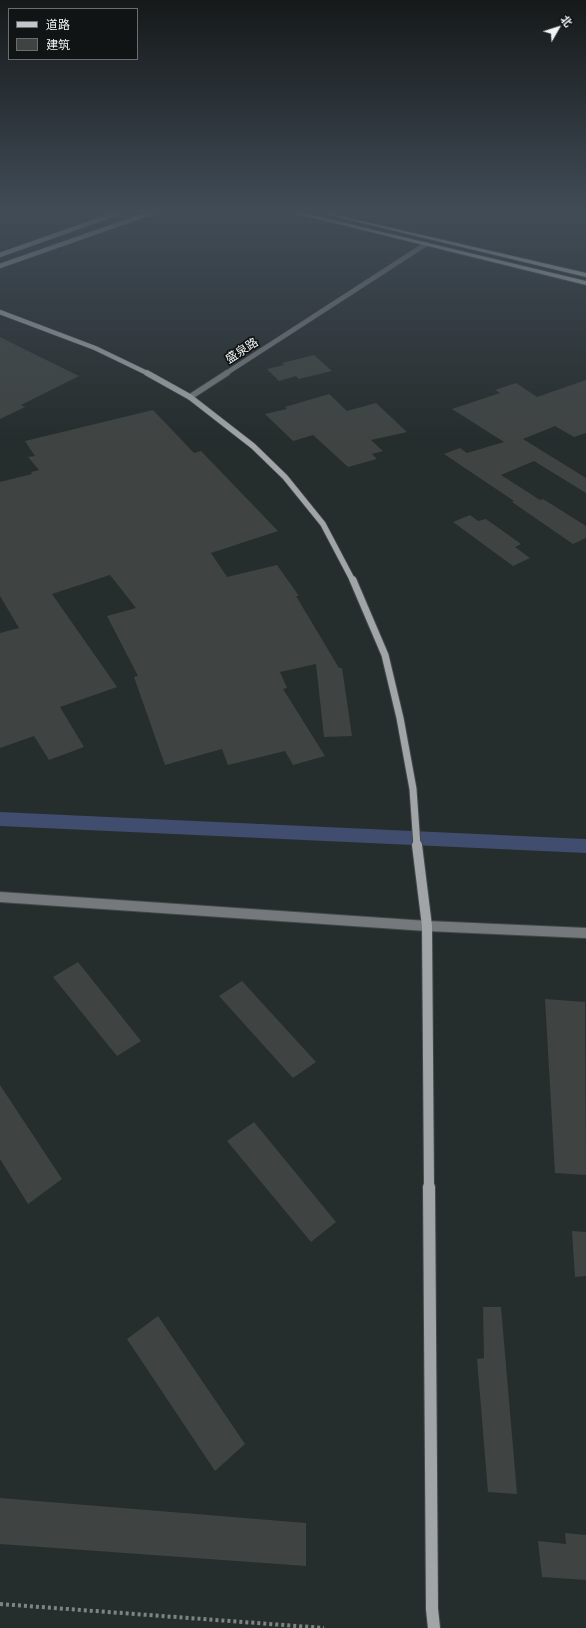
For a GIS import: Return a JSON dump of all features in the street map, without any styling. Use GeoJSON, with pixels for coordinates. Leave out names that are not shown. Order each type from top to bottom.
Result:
{"type":"FeatureCollection","features":[{"type":"Feature","properties":{"kind":"street","name":"盛泉路"},"geometry":{"type":"LineString","coordinates":[[190,397],[357,289]]}},
{"type":"Feature","properties":{"kind":"street"},"geometry":{"type":"LineString","coordinates":[[0,312],[95,348],[141,370],[190,397],[253,446],[285,477],[323,524],[359,591],[385,655],[400,718],[413,789],[419,870],[426,926],[432,1602],[434,1628]]}},
{"type":"Feature","properties":{"kind":"street"},"geometry":{"type":"LineString","coordinates":[[0,897],[426,926],[586,933]]}},
{"type":"Feature","properties":{"kind":"path"},"geometry":{"type":"LineString","coordinates":[[0,1604],[324,1628]]}},
{"type":"Feature","properties":{"kind":"building"},"geometry":{"type":"Polygon","coordinates":[[[0,337],[79,376],[21,405],[25,407],[0,419],[0,337]]]}},
{"type":"Feature","properties":{"kind":"building"},"geometry":{"type":"Polygon","coordinates":[[[314,355],[332,371],[299,379],[296,376],[279,381],[267,369],[284,365],[282,363],[314,355]]]}},
{"type":"Feature","properties":{"kind":"building"},"geometry":{"type":"Polygon","coordinates":[[[586,380],[586,433],[574,437],[555,426],[523,439],[586,478],[586,493],[534,461],[501,475],[540,500],[543,499],[586,526],[586,538],[573,544],[512,502],[514,501],[444,454],[460,448],[467,453],[504,442],[452,409],[500,393],[495,390],[516,383],[537,397],[586,380]]]}},
{"type":"Feature","properties":{"kind":"building"},"geometry":{"type":"Polygon","coordinates":[[[329,394],[347,411],[376,403],[407,432],[371,440],[383,451],[372,454],[377,459],[348,467],[313,435],[293,441],[265,414],[287,409],[285,407],[329,394]]]}},
{"type":"Feature","properties":{"kind":"building"},"geometry":{"type":"Polygon","coordinates":[[[153,410],[194,453],[201,451],[278,531],[211,553],[227,577],[277,565],[299,596],[296,596],[339,668],[342,668],[352,736],[324,737],[316,664],[280,672],[287,688],[283,689],[325,756],[293,765],[285,751],[228,765],[222,749],[165,765],[134,677],[138,676],[107,616],[136,608],[110,575],[52,594],[117,687],[60,707],[84,747],[49,760],[34,736],[0,748],[0,633],[19,628],[0,596],[0,482],[32,474],[31,472],[39,470],[28,457],[35,456],[25,441],[153,410]]]}},
{"type":"Feature","properties":{"kind":"building"},"geometry":{"type":"Polygon","coordinates":[[[470,515],[478,521],[486,519],[521,544],[515,547],[530,558],[513,566],[453,522],[470,515]]]}},
{"type":"Feature","properties":{"kind":"building"},"geometry":{"type":"Polygon","coordinates":[[[78,962],[141,1041],[117,1056],[53,977],[78,962]]]}},
{"type":"Feature","properties":{"kind":"building"},"geometry":{"type":"Polygon","coordinates":[[[242,981],[316,1062],[293,1078],[219,996],[242,981]]]}},
{"type":"Feature","properties":{"kind":"building"},"geometry":{"type":"Polygon","coordinates":[[[545,999],[585,1002],[586,1175],[555,1173],[545,999]]]}},
{"type":"Feature","properties":{"kind":"building"},"geometry":{"type":"Polygon","coordinates":[[[0,1085],[62,1179],[28,1204],[0,1159],[0,1085]]]}},
{"type":"Feature","properties":{"kind":"building"},"geometry":{"type":"Polygon","coordinates":[[[254,1122],[336,1222],[311,1242],[227,1141],[254,1122]]]}},
{"type":"Feature","properties":{"kind":"building"},"geometry":{"type":"Polygon","coordinates":[[[572,1231],[586,1232],[586,1276],[575,1277],[572,1231]]]}},
{"type":"Feature","properties":{"kind":"building"},"geometry":{"type":"Polygon","coordinates":[[[483,1307],[501,1307],[517,1494],[488,1492],[477,1359],[484,1358],[483,1307]]]}},
{"type":"Feature","properties":{"kind":"building"},"geometry":{"type":"Polygon","coordinates":[[[158,1316],[245,1444],[215,1471],[127,1339],[158,1316]]]}},
{"type":"Feature","properties":{"kind":"building"},"geometry":{"type":"Polygon","coordinates":[[[0,1498],[306,1523],[306,1566],[0,1544],[0,1498]]]}},
{"type":"Feature","properties":{"kind":"building"},"geometry":{"type":"Polygon","coordinates":[[[565,1533],[586,1535],[586,1580],[542,1577],[538,1541],[566,1544],[565,1533]]]}},
{"type":"Feature","properties":{"kind":"waterway"},"geometry":{"type":"LineString","coordinates":[[0,819],[586,846]]}}]}
